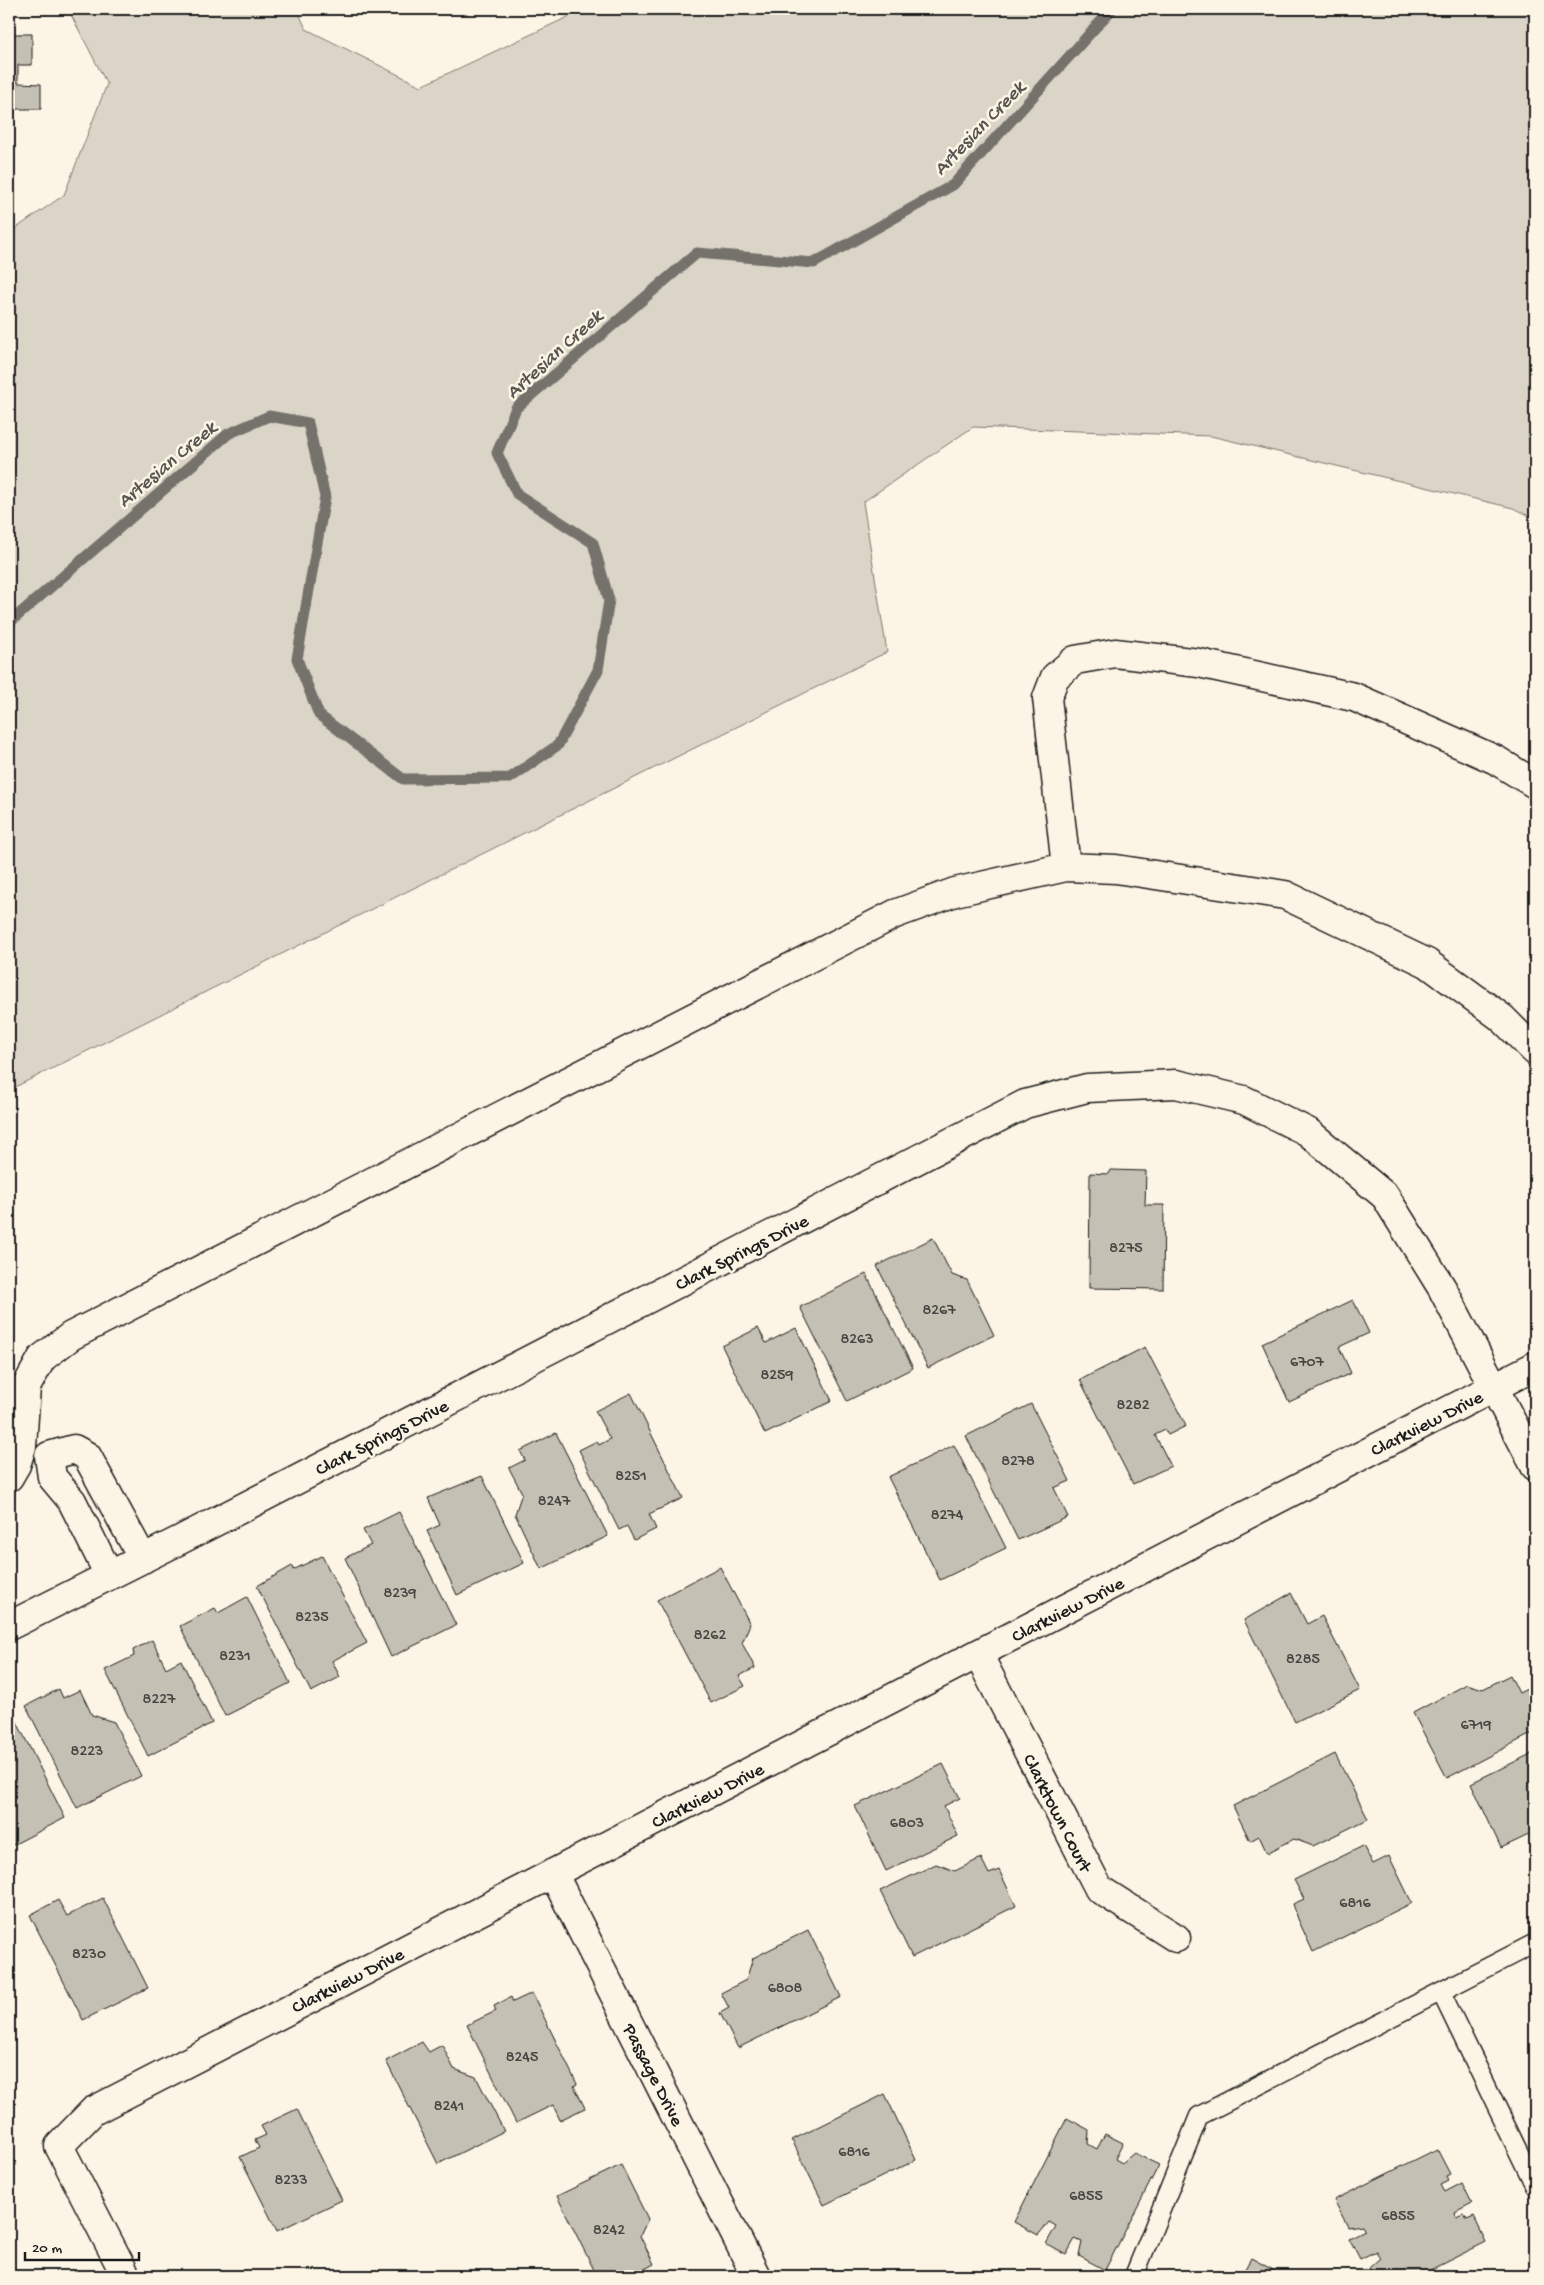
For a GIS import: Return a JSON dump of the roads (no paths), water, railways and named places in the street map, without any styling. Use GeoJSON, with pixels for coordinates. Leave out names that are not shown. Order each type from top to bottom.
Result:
{"type":"FeatureCollection","features":[{"type":"Feature","properties":{"kind":"street"},"geometry":{"type":"LineString","coordinates":[[1066,867],[1047,698],[1055,677],[1075,660],[1115,653],[1199,663],[1354,697],[1496,760],[1535,784]]}},
{"type":"Feature","properties":{"kind":"street"},"geometry":{"type":"LineString","coordinates":[[9,1477],[22,1446],[26,1387],[42,1358],[72,1336],[895,914],[955,892],[1066,867],[1116,869],[1284,896],[1427,963],[1502,1018],[1535,1051]]}},
{"type":"Feature","properties":{"kind":"street","name":"Clark Springs Drive"},"geometry":{"type":"LineString","coordinates":[[9,1626],[1025,1104],[1087,1088],[1176,1084],[1244,1100],[1308,1132],[1385,1196],[1442,1288],[1535,1466]]}},
{"type":"Feature","properties":{"kind":"street","name":"Clarkview Drive"},"geometry":{"type":"LineString","coordinates":[[126,2276],[59,2146],[92,2111],[1535,1366]]}},
{"type":"Feature","properties":{"kind":"street"},"geometry":{"type":"LineString","coordinates":[[22,1446],[49,1456],[74,1449],[87,1456],[142,1559]]}},
{"type":"Feature","properties":{"kind":"street"},"geometry":{"type":"LineString","coordinates":[[49,1456],[52,1477],[72,1501],[109,1575]]}},
{"type":"Feature","properties":{"kind":"street","name":"Clarktown Court"},"geometry":{"type":"LineString","coordinates":[[978,1654],[1099,1889],[1176,1938]]}},
{"type":"Feature","properties":{"kind":"street","name":"Passage Drive"},"geometry":{"type":"LineString","coordinates":[[553,1873],[756,2276]]}},
{"type":"Feature","properties":{"kind":"lane"},"geometry":{"type":"LineString","coordinates":[[1134,2276],[1199,2116],[1535,1943]]}},
{"type":"Feature","properties":{"kind":"lane"},"geometry":{"type":"LineString","coordinates":[[1441,1992],[1535,2186]]}},
{"type":"Feature","properties":{"kind":"waterway","name":"Artesian Creek"},"geometry":{"type":"LineString","coordinates":[[9,623],[228,434],[269,416],[308,423],[325,497],[297,659],[319,715],[403,779],[510,778],[558,745],[598,670],[609,600],[593,543],[517,494],[497,453],[516,408],[697,253],[814,263],[953,185],[1112,9]]}}]}
